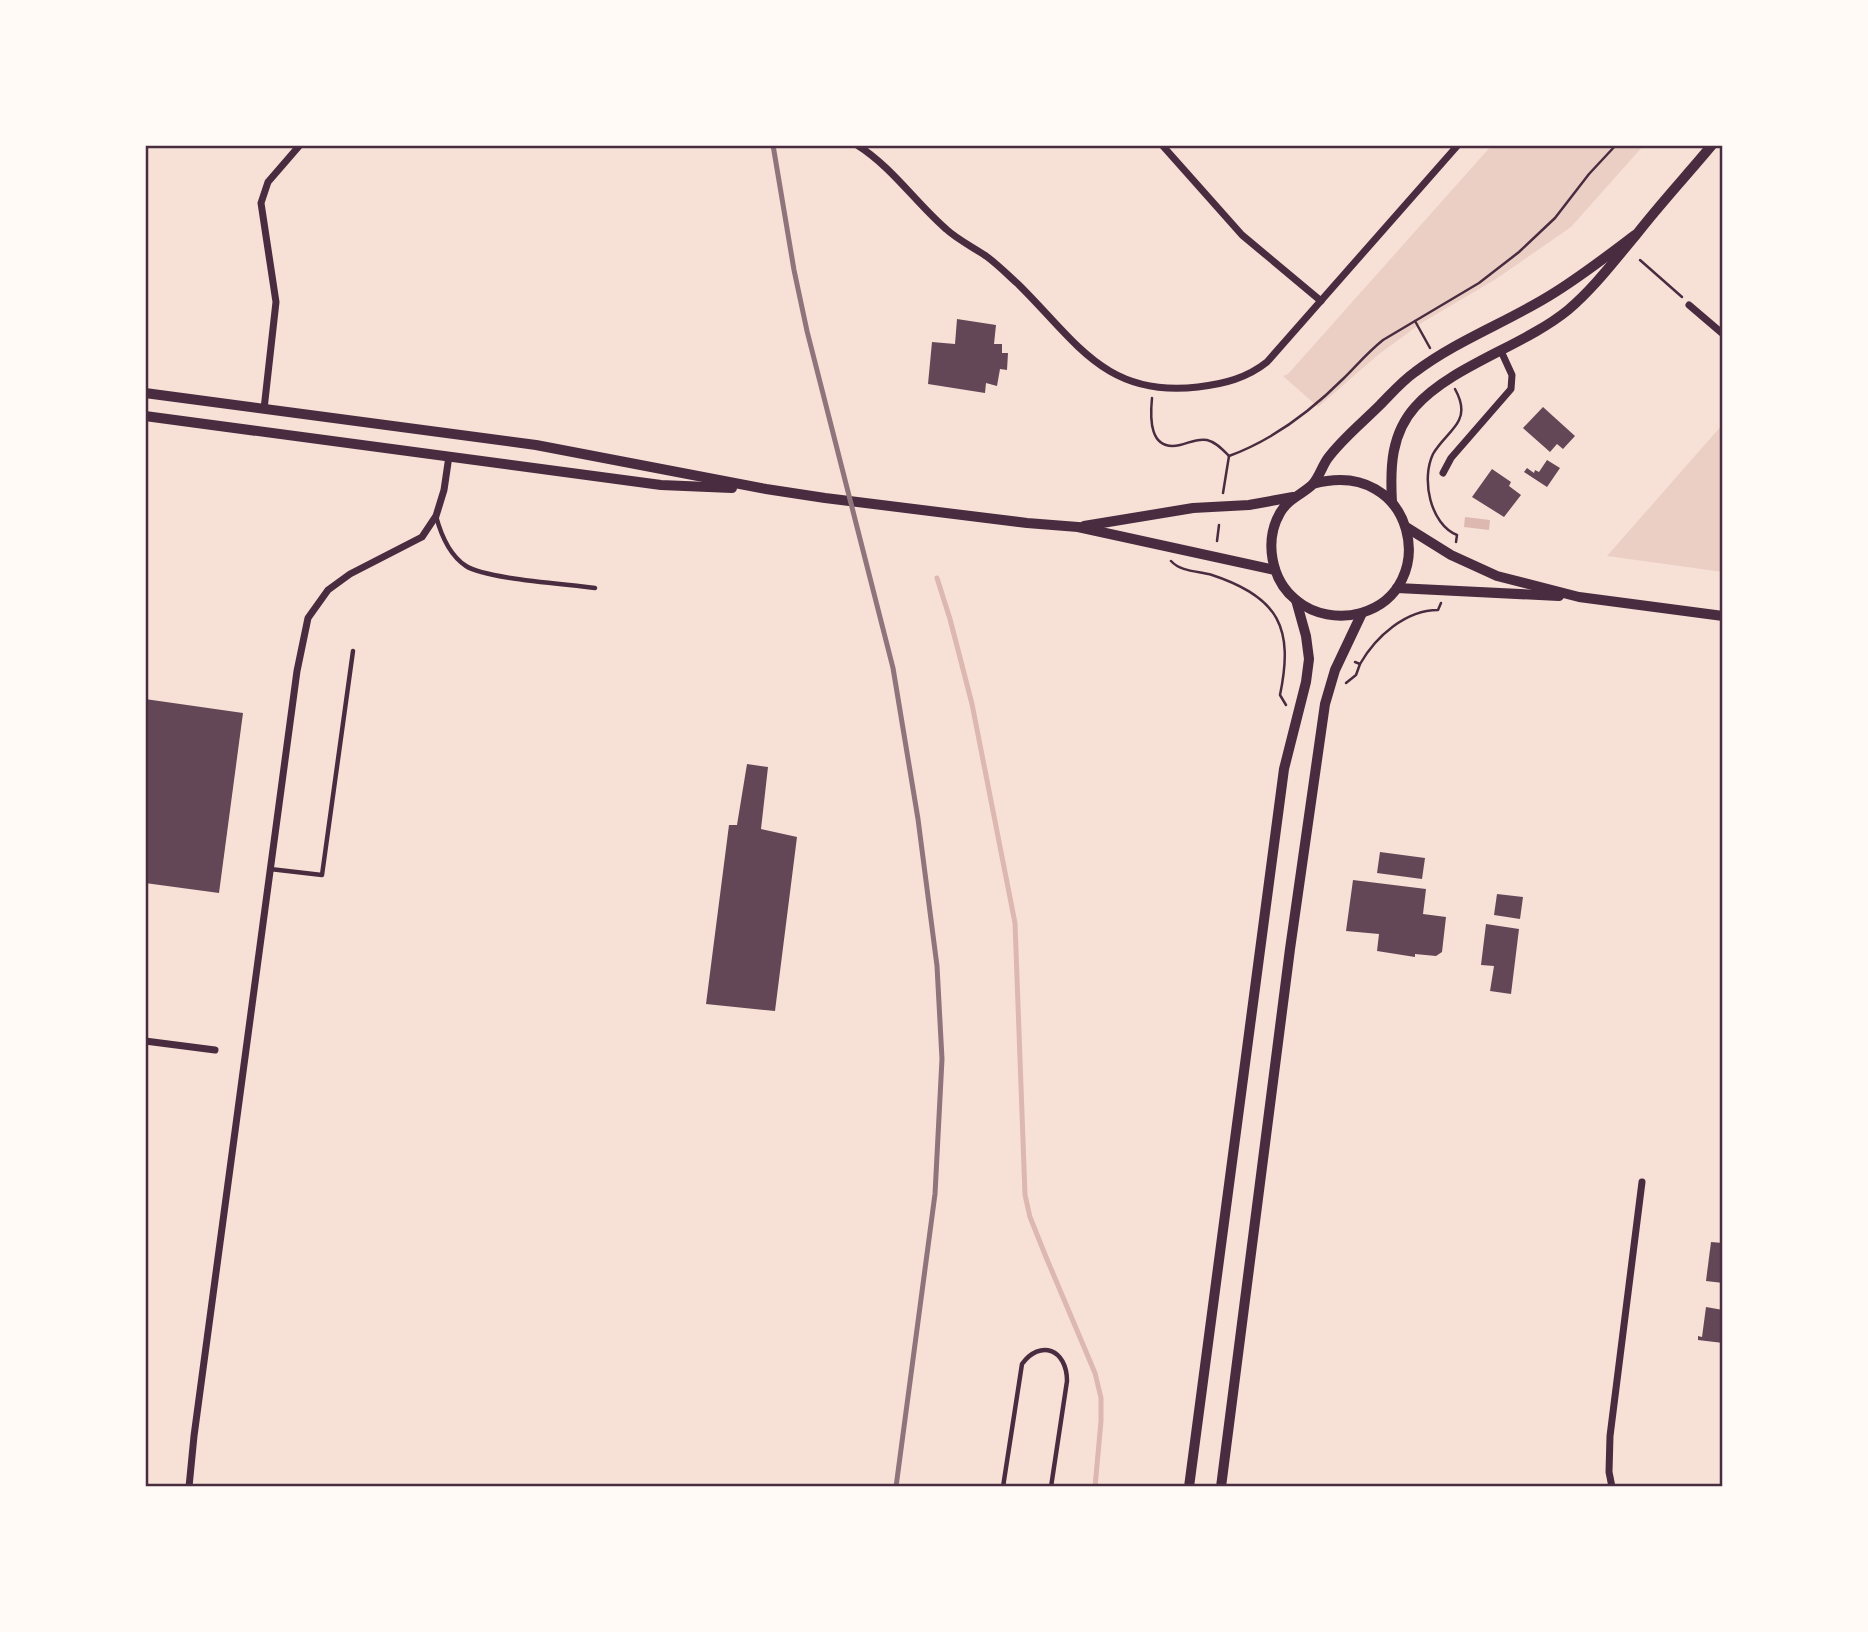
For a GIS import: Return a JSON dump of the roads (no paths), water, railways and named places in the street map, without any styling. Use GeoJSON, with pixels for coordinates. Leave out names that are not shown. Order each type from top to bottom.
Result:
{"type":"FeatureCollection","features":[{"type":"Feature","properties":{"kind":"street"},"geometry":{"type":"LineString","coordinates":[[261,432],[276,302],[261,203],[268,182],[300,145]]}},
{"type":"Feature","properties":{"kind":"street"},"geometry":{"type":"LineString","coordinates":[[857,145],[877,158],[918,204],[948,232],[987,258],[1019,286],[1054,325],[1106,370],[1130,382],[1168,389],[1215,385],[1256,371],[1267,362],[1458,145]]}},
{"type":"Feature","properties":{"kind":"street"},"geometry":{"type":"LineString","coordinates":[[1162,145],[1242,234],[1321,301]]}},
{"type":"Feature","properties":{"kind":"street"},"geometry":{"type":"LineString","coordinates":[[1392,502],[1390,468],[1394,447],[1409,415],[1432,391],[1567,310],[1609,270],[1635,235],[1712,145]]}},
{"type":"Feature","properties":{"kind":"street"},"geometry":{"type":"LineString","coordinates":[[1313,484],[1328,458],[1414,373],[1460,343],[1548,297],[1635,235]]}},
{"type":"Feature","properties":{"kind":"street"},"geometry":{"type":"LineString","coordinates":[[1689,305],[1723,334]]}},
{"type":"Feature","properties":{"kind":"street"},"geometry":{"type":"LineString","coordinates":[[1443,473],[1456,453],[1511,389],[1512,375],[1501,351]]}},
{"type":"Feature","properties":{"kind":"street"},"geometry":{"type":"LineString","coordinates":[[145,393],[573,451],[825,498],[1078,527],[1275,570]]}},
{"type":"Feature","properties":{"kind":"street"},"geometry":{"type":"LineString","coordinates":[[145,416],[661,485],[766,489]]}},
{"type":"Feature","properties":{"kind":"street"},"geometry":{"type":"LineString","coordinates":[[189,1487],[269,869],[297,671],[308,618],[328,590],[350,574],[422,537],[436,516],[444,490],[452,434]]}},
{"type":"Feature","properties":{"kind":"street"},"geometry":{"type":"LineString","coordinates":[[1331,479],[1368,485],[1392,502],[1406,527],[1410,548],[1406,569],[1397,588],[1381,603],[1362,613],[1339,617],[1316,612],[1296,600],[1283,587],[1275,570],[1271,550],[1273,531],[1280,513],[1293,497],[1313,484],[1331,479]]}},
{"type":"Feature","properties":{"kind":"street"},"geometry":{"type":"LineString","coordinates":[[1078,527],[1193,508],[1250,505],[1293,497]]}},
{"type":"Feature","properties":{"kind":"street"},"geometry":{"type":"LineString","coordinates":[[1406,527],[1451,555],[1497,576],[1579,597]]}},
{"type":"Feature","properties":{"kind":"street"},"geometry":{"type":"LineString","coordinates":[[1397,588],[1579,597],[1723,616]]}},
{"type":"Feature","properties":{"kind":"street"},"geometry":{"type":"LineString","coordinates":[[1189,1487],[1284,769],[1306,682],[1309,659],[1296,600]]}},
{"type":"Feature","properties":{"kind":"street"},"geometry":{"type":"LineString","coordinates":[[1221,1487],[1290,949],[1325,704],[1335,670],[1362,613]]}},
{"type":"Feature","properties":{"kind":"street"},"geometry":{"type":"LineString","coordinates":[[145,1041],[215,1050]]}},
{"type":"Feature","properties":{"kind":"street"},"geometry":{"type":"LineString","coordinates":[[1612,1487],[1609,1472],[1610,1436],[1643,1182]]}},
{"type":"Feature","properties":{"kind":"lane"},"geometry":{"type":"LineString","coordinates":[[436,516],[454,555],[468,568],[488,574],[595,588]]}},
{"type":"Feature","properties":{"kind":"lane"},"geometry":{"type":"LineString","coordinates":[[269,869],[322,875],[353,651]]}},
{"type":"Feature","properties":{"kind":"lane"},"geometry":{"type":"LineString","coordinates":[[1003,1487],[1022,1364],[1029,1356],[1039,1351],[1052,1351],[1062,1356],[1067,1366],[1067,1381],[1051,1487]]}},
{"type":"Feature","properties":{"kind":"waterway"},"geometry":{"type":"LineString","coordinates":[[937,578],[972,704],[1015,923],[1025,1195],[1030,1217],[1095,1373],[1101,1398],[1095,1487]]}},
{"type":"Feature","properties":{"kind":"railway"},"geometry":{"type":"LineString","coordinates":[[773,145],[807,331],[893,668],[918,819],[937,966],[942,1059],[935,1194],[896,1487]]}}]}
